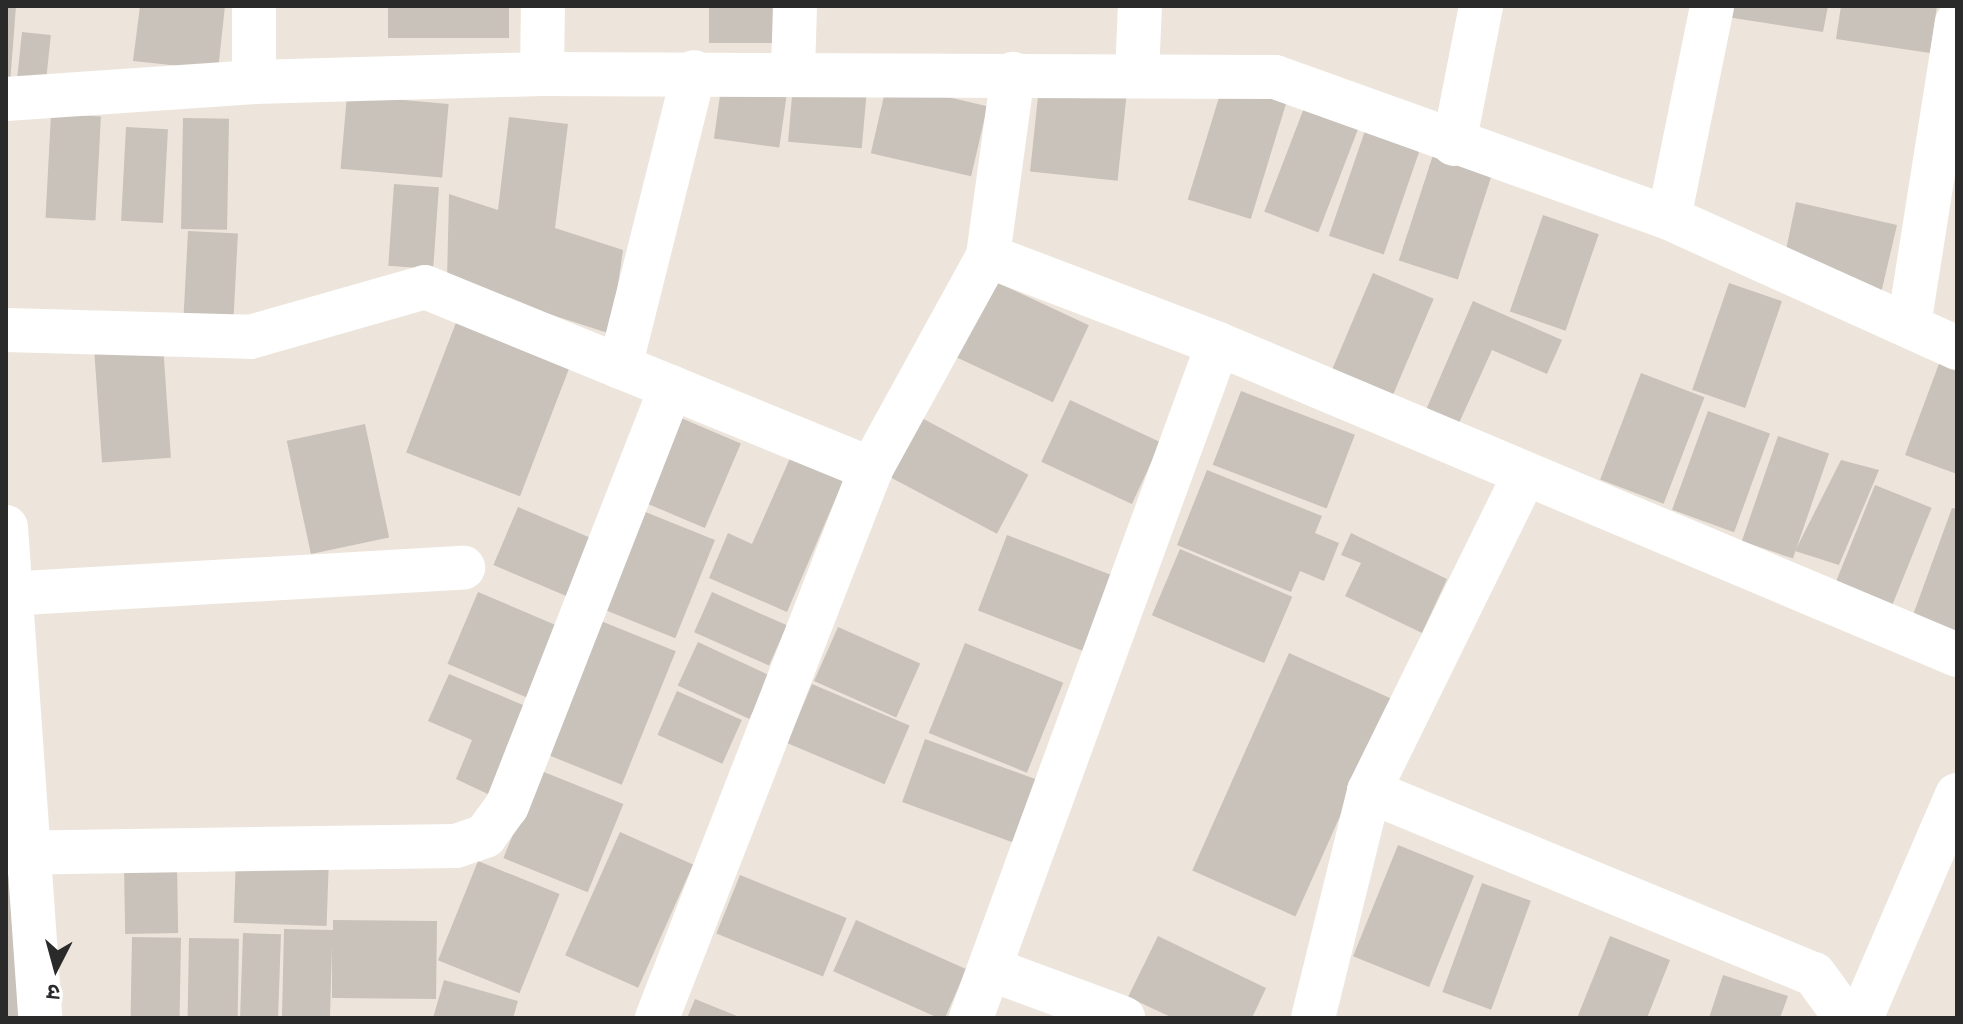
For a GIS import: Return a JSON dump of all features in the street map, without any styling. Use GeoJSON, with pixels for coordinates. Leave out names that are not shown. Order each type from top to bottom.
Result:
{"type":"FeatureCollection","features":[{"type":"Feature","properties":{"kind":"street"},"geometry":{"type":"LineString","coordinates":[[254,6],[254,82]]}},
{"type":"Feature","properties":{"kind":"street"},"geometry":{"type":"LineString","coordinates":[[542,74],[543,6]]}},
{"type":"Feature","properties":{"kind":"street"},"geometry":{"type":"LineString","coordinates":[[793,70],[795,6]]}},
{"type":"Feature","properties":{"kind":"street"},"geometry":{"type":"LineString","coordinates":[[1137,74],[1140,6]]}},
{"type":"Feature","properties":{"kind":"street"},"geometry":{"type":"LineString","coordinates":[[1454,144],[1481,6]]}},
{"type":"Feature","properties":{"kind":"street"},"geometry":{"type":"LineString","coordinates":[[1669,218],[1712,6]]}},
{"type":"Feature","properties":{"kind":"street"},"geometry":{"type":"LineString","coordinates":[[1909,325],[1957,23]]}},
{"type":"Feature","properties":{"kind":"street"},"geometry":{"type":"LineString","coordinates":[[6,99],[254,82],[542,74],[793,70],[1275,77],[1454,144],[1669,218],[1957,348]]}},
{"type":"Feature","properties":{"kind":"street"},"geometry":{"type":"LineString","coordinates":[[620,367],[694,72]]}},
{"type":"Feature","properties":{"kind":"street"},"geometry":{"type":"LineString","coordinates":[[657,1018],[871,469],[988,256],[1013,74]]}},
{"type":"Feature","properties":{"kind":"street"},"geometry":{"type":"LineString","coordinates":[[988,256],[1218,344],[1524,476],[1957,655]]}},
{"type":"Feature","properties":{"kind":"street"},"geometry":{"type":"LineString","coordinates":[[6,330],[250,337],[425,287],[871,469]]}},
{"type":"Feature","properties":{"kind":"street"},"geometry":{"type":"LineString","coordinates":[[971,1018],[1134,556],[1218,344]]}},
{"type":"Feature","properties":{"kind":"street"},"geometry":{"type":"LineString","coordinates":[[17,852],[456,846],[485,836],[507,806],[671,387]]}},
{"type":"Feature","properties":{"kind":"street"},"geometry":{"type":"LineString","coordinates":[[1313,1018],[1369,791],[1524,476]]}},
{"type":"Feature","properties":{"kind":"street"},"geometry":{"type":"LineString","coordinates":[[6,527],[17,852],[40,1018]]}},
{"type":"Feature","properties":{"kind":"street"},"geometry":{"type":"LineString","coordinates":[[8,594],[463,568]]}},
{"type":"Feature","properties":{"kind":"street"},"geometry":{"type":"LineString","coordinates":[[1369,791],[1814,974],[1846,1018]]}},
{"type":"Feature","properties":{"kind":"street"},"geometry":{"type":"LineString","coordinates":[[1861,1018],[1957,795]]}},
{"type":"Feature","properties":{"kind":"street"},"geometry":{"type":"LineString","coordinates":[[990,969],[1123,1018]]}},
{"type":"Feature","properties":{"kind":"building"},"geometry":{"type":"Polygon","coordinates":[[[6,6],[16,6],[10,84],[6,84],[6,6]]]}},
{"type":"Feature","properties":{"kind":"building"},"geometry":{"type":"Polygon","coordinates":[[[140,6],[225,6],[218,70],[133,61],[140,6]]]}},
{"type":"Feature","properties":{"kind":"building"},"geometry":{"type":"Polygon","coordinates":[[[388,6],[509,6],[509,38],[388,38],[388,6]]]}},
{"type":"Feature","properties":{"kind":"building"},"geometry":{"type":"Polygon","coordinates":[[[709,6],[790,6],[790,43],[709,43],[709,6]]]}},
{"type":"Feature","properties":{"kind":"building"},"geometry":{"type":"Polygon","coordinates":[[[1729,6],[1828,6],[1823,32],[1727,17],[1729,6]]]}},
{"type":"Feature","properties":{"kind":"building"},"geometry":{"type":"Polygon","coordinates":[[[1841,6],[1937,6],[1930,53],[1836,39],[1841,6]]]}},
{"type":"Feature","properties":{"kind":"building"},"geometry":{"type":"Polygon","coordinates":[[[22,32],[51,35],[46,84],[17,81],[22,32]]]}},
{"type":"Feature","properties":{"kind":"building"},"geometry":{"type":"Polygon","coordinates":[[[1040,77],[1128,86],[1118,181],[1030,171],[1040,77]]]}},
{"type":"Feature","properties":{"kind":"building"},"geometry":{"type":"Polygon","coordinates":[[[722,81],[787,90],[779,148],[714,138],[722,81]]]}},
{"type":"Feature","properties":{"kind":"building"},"geometry":{"type":"Polygon","coordinates":[[[1224,81],[1287,100],[1251,219],[1188,200],[1224,81]]]}},
{"type":"Feature","properties":{"kind":"building"},"geometry":{"type":"Polygon","coordinates":[[[887,83],[987,106],[971,176],[871,153],[887,83]]]}},
{"type":"Feature","properties":{"kind":"building"},"geometry":{"type":"Polygon","coordinates":[[[793,85],[867,91],[862,148],[788,142],[793,85]]]}},
{"type":"Feature","properties":{"kind":"building"},"geometry":{"type":"Polygon","coordinates":[[[347,95],[449,104],[442,178],[341,169],[347,95]]]}},
{"type":"Feature","properties":{"kind":"building"},"geometry":{"type":"Polygon","coordinates":[[[1304,108],[1358,129],[1318,232],[1264,212],[1304,108]]]}},
{"type":"Feature","properties":{"kind":"building"},"geometry":{"type":"Polygon","coordinates":[[[51,114],[101,117],[95,220],[46,218],[51,114]]]}},
{"type":"Feature","properties":{"kind":"building"},"geometry":{"type":"Polygon","coordinates":[[[509,117],[568,124],[555,228],[623,250],[611,334],[447,281],[449,194],[498,210],[509,117]]]}},
{"type":"Feature","properties":{"kind":"building"},"geometry":{"type":"Polygon","coordinates":[[[183,118],[229,119],[227,230],[181,229],[183,118]]]}},
{"type":"Feature","properties":{"kind":"building"},"geometry":{"type":"Polygon","coordinates":[[[1367,125],[1422,144],[1384,255],[1329,236],[1367,125]]]}},
{"type":"Feature","properties":{"kind":"building"},"geometry":{"type":"Polygon","coordinates":[[[126,127],[168,129],[163,223],[121,221],[126,127]]]}},
{"type":"Feature","properties":{"kind":"building"},"geometry":{"type":"Polygon","coordinates":[[[1434,152],[1493,171],[1458,280],[1399,260],[1434,152]]]}},
{"type":"Feature","properties":{"kind":"building"},"geometry":{"type":"Polygon","coordinates":[[[394,184],[439,187],[433,269],[388,266],[394,184]]]}},
{"type":"Feature","properties":{"kind":"building"},"geometry":{"type":"Polygon","coordinates":[[[1796,202],[1897,225],[1879,302],[1785,255],[1796,202]]]}},
{"type":"Feature","properties":{"kind":"building"},"geometry":{"type":"Polygon","coordinates":[[[1543,215],[1599,234],[1566,331],[1510,311],[1543,215]]]}},
{"type":"Feature","properties":{"kind":"building"},"geometry":{"type":"Polygon","coordinates":[[[188,231],[238,234],[233,319],[183,317],[188,231]]]}},
{"type":"Feature","properties":{"kind":"building"},"geometry":{"type":"Polygon","coordinates":[[[1373,273],[1434,299],[1389,404],[1328,378],[1373,273]]]}},
{"type":"Feature","properties":{"kind":"building"},"geometry":{"type":"Polygon","coordinates":[[[981,275],[1089,325],[1053,402],[945,352],[981,275]]]}},
{"type":"Feature","properties":{"kind":"building"},"geometry":{"type":"Polygon","coordinates":[[[1729,283],[1782,301],[1745,408],[1692,390],[1729,283]]]}},
{"type":"Feature","properties":{"kind":"building"},"geometry":{"type":"Polygon","coordinates":[[[1473,301],[1562,340],[1547,374],[1492,350],[1459,423],[1426,410],[1473,301]]]}},
{"type":"Feature","properties":{"kind":"building"},"geometry":{"type":"Polygon","coordinates":[[[457,320],[571,364],[520,496],[406,453],[457,320]]]}},
{"type":"Feature","properties":{"kind":"building"},"geometry":{"type":"Polygon","coordinates":[[[163,345],[171,458],[102,463],[94,350],[163,345]]]}},
{"type":"Feature","properties":{"kind":"building"},"geometry":{"type":"Polygon","coordinates":[[[1940,361],[1957,367],[1957,474],[1905,455],[1940,361]]]}},
{"type":"Feature","properties":{"kind":"building"},"geometry":{"type":"Polygon","coordinates":[[[1641,373],[1704,397],[1664,504],[1600,479],[1641,373]]]}},
{"type":"Feature","properties":{"kind":"building"},"geometry":{"type":"Polygon","coordinates":[[[1241,391],[1355,435],[1327,508],[1213,465],[1241,391]]]}},
{"type":"Feature","properties":{"kind":"building"},"geometry":{"type":"Polygon","coordinates":[[[1070,400],[1161,442],[1132,504],[1041,462],[1070,400]]]}},
{"type":"Feature","properties":{"kind":"building"},"geometry":{"type":"Polygon","coordinates":[[[1708,411],[1770,434],[1734,532],[1672,510],[1708,411]]]}},
{"type":"Feature","properties":{"kind":"building"},"geometry":{"type":"Polygon","coordinates":[[[918,416],[1028,475],[997,534],[887,475],[918,416]]]}},
{"type":"Feature","properties":{"kind":"building"},"geometry":{"type":"Polygon","coordinates":[[[681,418],[741,443],[705,528],[645,503],[681,418]]]}},
{"type":"Feature","properties":{"kind":"building"},"geometry":{"type":"Polygon","coordinates":[[[365,424],[389,537],[311,554],[287,441],[365,424]]]}},
{"type":"Feature","properties":{"kind":"building"},"geometry":{"type":"Polygon","coordinates":[[[1778,436],[1829,454],[1793,559],[1742,541],[1778,436]]]}},
{"type":"Feature","properties":{"kind":"building"},"geometry":{"type":"Polygon","coordinates":[[[791,456],[844,479],[787,612],[709,578],[728,533],[752,544],[791,456]]]}},
{"type":"Feature","properties":{"kind":"building"},"geometry":{"type":"Polygon","coordinates":[[[1841,460],[1879,470],[1839,565],[1795,551],[1841,460]]]}},
{"type":"Feature","properties":{"kind":"building"},"geometry":{"type":"Polygon","coordinates":[[[1207,470],[1322,516],[1315,533],[1339,543],[1324,581],[1300,571],[1291,592],[1177,545],[1207,470]]]}},
{"type":"Feature","properties":{"kind":"building"},"geometry":{"type":"Polygon","coordinates":[[[1875,485],[1932,508],[1891,607],[1835,584],[1875,485]]]}},
{"type":"Feature","properties":{"kind":"building"},"geometry":{"type":"Polygon","coordinates":[[[518,507],[594,539],[570,597],[493,565],[518,507]]]}},
{"type":"Feature","properties":{"kind":"building"},"geometry":{"type":"Polygon","coordinates":[[[1952,508],[1957,509],[1957,632],[1913,615],[1952,508]]]}},
{"type":"Feature","properties":{"kind":"building"},"geometry":{"type":"Polygon","coordinates":[[[638,509],[715,540],[675,638],[598,607],[638,509]]]}},
{"type":"Feature","properties":{"kind":"building"},"geometry":{"type":"Polygon","coordinates":[[[1351,533],[1447,579],[1422,633],[1345,596],[1361,563],[1341,555],[1351,533]]]}},
{"type":"Feature","properties":{"kind":"building"},"geometry":{"type":"Polygon","coordinates":[[[1007,535],[1120,578],[1091,654],[978,611],[1007,535]]]}},
{"type":"Feature","properties":{"kind":"building"},"geometry":{"type":"Polygon","coordinates":[[[1180,549],[1292,597],[1264,663],[1152,615],[1180,549]]]}},
{"type":"Feature","properties":{"kind":"building"},"geometry":{"type":"Polygon","coordinates":[[[478,592],[561,627],[530,699],[448,664],[478,592]]]}},
{"type":"Feature","properties":{"kind":"building"},"geometry":{"type":"Polygon","coordinates":[[[712,592],[787,625],[769,666],[694,632],[712,592]]]}},
{"type":"Feature","properties":{"kind":"building"},"geometry":{"type":"Polygon","coordinates":[[[596,619],[676,651],[622,785],[542,753],[596,619]]]}},
{"type":"Feature","properties":{"kind":"building"},"geometry":{"type":"Polygon","coordinates":[[[838,627],[920,664],[896,718],[814,681],[838,627]]]}},
{"type":"Feature","properties":{"kind":"building"},"geometry":{"type":"Polygon","coordinates":[[[698,642],[770,675],[749,719],[678,686],[698,642]]]}},
{"type":"Feature","properties":{"kind":"building"},"geometry":{"type":"Polygon","coordinates":[[[965,643],[1063,683],[1027,773],[929,733],[965,643]]]}},
{"type":"Feature","properties":{"kind":"building"},"geometry":{"type":"Polygon","coordinates":[[[1289,653],[1392,699],[1295,916],[1192,870],[1289,653]]]}},
{"type":"Feature","properties":{"kind":"building"},"geometry":{"type":"Polygon","coordinates":[[[449,674],[528,707],[490,795],[456,779],[472,740],[428,721],[449,674]]]}},
{"type":"Feature","properties":{"kind":"building"},"geometry":{"type":"Polygon","coordinates":[[[812,684],[910,725],[885,784],[787,743],[812,684]]]}},
{"type":"Feature","properties":{"kind":"building"},"geometry":{"type":"Polygon","coordinates":[[[677,691],[742,720],[722,764],[657,735],[677,691]]]}},
{"type":"Feature","properties":{"kind":"building"},"geometry":{"type":"Polygon","coordinates":[[[925,739],[1043,782],[1020,845],[902,802],[925,739]]]}},
{"type":"Feature","properties":{"kind":"building"},"geometry":{"type":"Polygon","coordinates":[[[539,770],[623,804],[588,892],[503,858],[539,770]]]}},
{"type":"Feature","properties":{"kind":"building"},"geometry":{"type":"Polygon","coordinates":[[[620,832],[693,865],[638,988],[565,955],[620,832]]]}},
{"type":"Feature","properties":{"kind":"building"},"geometry":{"type":"Polygon","coordinates":[[[1398,845],[1474,876],[1429,987],[1353,956],[1398,845]]]}},
{"type":"Feature","properties":{"kind":"building"},"geometry":{"type":"Polygon","coordinates":[[[236,854],[329,857],[327,926],[234,923],[236,854]]]}},
{"type":"Feature","properties":{"kind":"building"},"geometry":{"type":"Polygon","coordinates":[[[478,861],[560,894],[520,993],[438,960],[478,861]]]}},
{"type":"Feature","properties":{"kind":"building"},"geometry":{"type":"Polygon","coordinates":[[[20,865],[27,1018],[6,1018],[6,866],[20,865]]]}},
{"type":"Feature","properties":{"kind":"building"},"geometry":{"type":"Polygon","coordinates":[[[177,865],[178,933],[125,934],[124,866],[177,865]]]}},
{"type":"Feature","properties":{"kind":"building"},"geometry":{"type":"Polygon","coordinates":[[[740,875],[847,918],[823,976],[716,933],[740,875]]]}},
{"type":"Feature","properties":{"kind":"building"},"geometry":{"type":"Polygon","coordinates":[[[1482,883],[1531,901],[1491,1010],[1442,992],[1482,883]]]}},
{"type":"Feature","properties":{"kind":"building"},"geometry":{"type":"Polygon","coordinates":[[[333,920],[437,921],[436,999],[332,998],[332,945],[330,1017],[282,1016],[284,929],[333,930],[333,920]]]}},
{"type":"Feature","properties":{"kind":"building"},"geometry":{"type":"Polygon","coordinates":[[[856,920],[967,969],[945,1018],[938,1018],[833,971],[856,920]]]}},
{"type":"Feature","properties":{"kind":"building"},"geometry":{"type":"Polygon","coordinates":[[[243,933],[281,934],[278,1018],[240,1017],[243,933]]]}},
{"type":"Feature","properties":{"kind":"building"},"geometry":{"type":"Polygon","coordinates":[[[1158,936],[1266,988],[1252,1018],[1173,1018],[1128,997],[1158,936]]]}},
{"type":"Feature","properties":{"kind":"building"},"geometry":{"type":"Polygon","coordinates":[[[1610,936],[1670,960],[1647,1018],[1577,1018],[1610,936]]]}},
{"type":"Feature","properties":{"kind":"building"},"geometry":{"type":"Polygon","coordinates":[[[132,937],[181,938],[180,1018],[131,1018],[132,937]]]}},
{"type":"Feature","properties":{"kind":"building"},"geometry":{"type":"Polygon","coordinates":[[[189,938],[239,939],[238,1018],[188,1018],[189,938]]]}},
{"type":"Feature","properties":{"kind":"building"},"geometry":{"type":"Polygon","coordinates":[[[1723,975],[1788,996],[1780,1018],[1709,1018],[1723,975]]]}},
{"type":"Feature","properties":{"kind":"building"},"geometry":{"type":"Polygon","coordinates":[[[444,980],[518,1001],[513,1018],[433,1018],[444,980]]]}},
{"type":"Feature","properties":{"kind":"building"},"geometry":{"type":"Polygon","coordinates":[[[695,999],[742,1018],[687,1018],[695,999]]]}}]}
